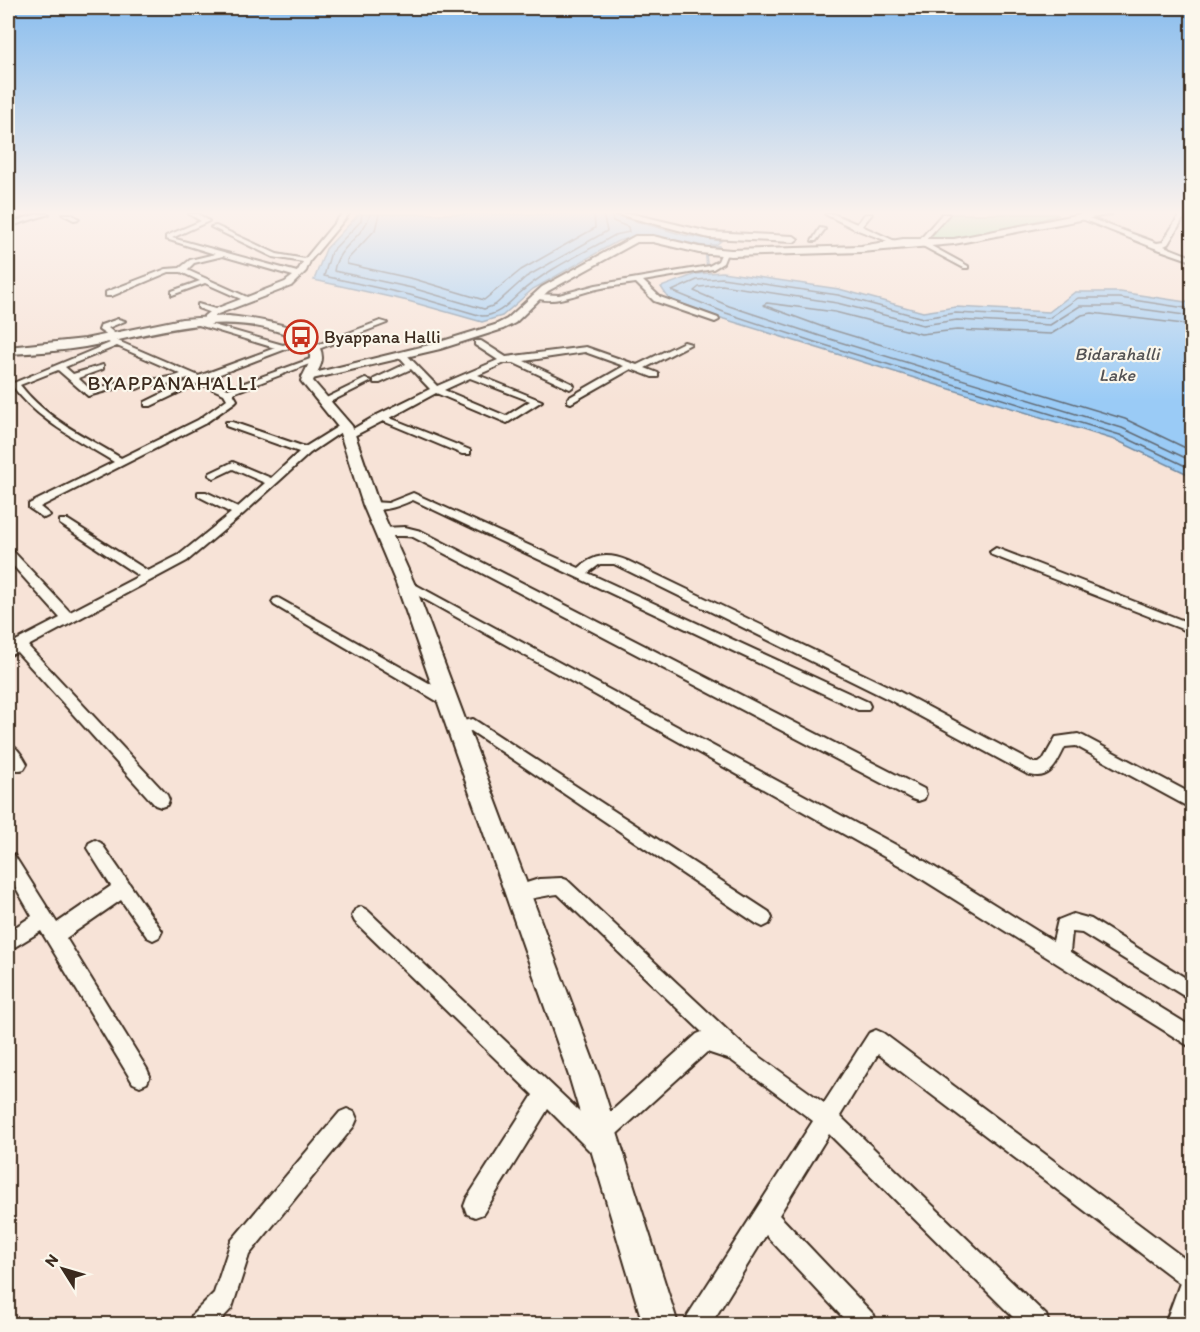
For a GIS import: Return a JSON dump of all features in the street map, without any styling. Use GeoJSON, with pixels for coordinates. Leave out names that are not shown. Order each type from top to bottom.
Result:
{"type":"FeatureCollection","features":[{"type":"Feature","properties":{"kind":"main road"},"geometry":{"type":"LineString","coordinates":[[8,351],[114,335],[204,314],[254,322],[287,331],[311,356],[308,384],[325,401],[347,430],[370,505],[405,582],[520,893],[605,1143],[661,1324]]}},
{"type":"Feature","properties":{"kind":"street"},"geometry":{"type":"LineString","coordinates":[[109,294],[153,276]]}},
{"type":"Feature","properties":{"kind":"street"},"geometry":{"type":"LineString","coordinates":[[195,276],[248,300]]}},
{"type":"Feature","properties":{"kind":"street"},"geometry":{"type":"LineString","coordinates":[[204,314],[248,300],[282,286],[296,276]]}},
{"type":"Feature","properties":{"kind":"street"},"geometry":{"type":"LineString","coordinates":[[204,314],[284,348],[311,356],[402,355],[450,343],[504,325],[536,296],[570,276]]}},
{"type":"Feature","properties":{"kind":"street"},"geometry":{"type":"LineString","coordinates":[[536,296],[559,297],[596,287],[665,276]]}},
{"type":"Feature","properties":{"kind":"street"},"geometry":{"type":"LineString","coordinates":[[175,293],[205,281]]}},
{"type":"Feature","properties":{"kind":"street"},"geometry":{"type":"LineString","coordinates":[[638,281],[657,299],[715,320]]}},
{"type":"Feature","properties":{"kind":"street"},"geometry":{"type":"LineString","coordinates":[[228,392],[383,323]]}},
{"type":"Feature","properties":{"kind":"street"},"geometry":{"type":"LineString","coordinates":[[44,515],[33,506],[121,462],[206,419],[232,400],[228,392],[185,374],[114,335],[60,367],[15,384],[36,411],[49,422],[90,442],[121,462]]}},
{"type":"Feature","properties":{"kind":"street"},"geometry":{"type":"LineString","coordinates":[[478,343],[504,360]]}},
{"type":"Feature","properties":{"kind":"street"},"geometry":{"type":"LineString","coordinates":[[570,400],[634,367],[687,344]]}},
{"type":"Feature","properties":{"kind":"street"},"geometry":{"type":"LineString","coordinates":[[148,404],[219,370],[284,348]]}},
{"type":"Feature","properties":{"kind":"street"},"geometry":{"type":"LineString","coordinates":[[161,800],[13,648],[183,558],[239,512],[306,451],[347,430],[504,360],[586,349],[655,375]]}},
{"type":"Feature","properties":{"kind":"street"},"geometry":{"type":"LineString","coordinates":[[402,355],[436,390],[507,420],[537,401],[470,375]]}},
{"type":"Feature","properties":{"kind":"street"},"geometry":{"type":"LineString","coordinates":[[515,360],[570,386]]}},
{"type":"Feature","properties":{"kind":"street"},"geometry":{"type":"LineString","coordinates":[[325,401],[412,365]]}},
{"type":"Feature","properties":{"kind":"street"},"geometry":{"type":"LineString","coordinates":[[60,367],[91,394],[118,385]]}},
{"type":"Feature","properties":{"kind":"street"},"geometry":{"type":"LineString","coordinates":[[72,377],[100,367]]}},
{"type":"Feature","properties":{"kind":"street"},"geometry":{"type":"LineString","coordinates":[[134,387],[148,381],[166,382],[185,374],[219,370]]}},
{"type":"Feature","properties":{"kind":"street"},"geometry":{"type":"LineString","coordinates":[[380,417],[466,452]]}},
{"type":"Feature","properties":{"kind":"street"},"geometry":{"type":"LineString","coordinates":[[229,424],[306,451]]}},
{"type":"Feature","properties":{"kind":"street"},"geometry":{"type":"LineString","coordinates":[[214,475],[233,465],[272,482]]}},
{"type":"Feature","properties":{"kind":"street"},"geometry":{"type":"LineString","coordinates":[[201,494],[239,512]]}},
{"type":"Feature","properties":{"kind":"street"},"geometry":{"type":"LineString","coordinates":[[370,505],[389,506],[413,496],[863,706]]}},
{"type":"Feature","properties":{"kind":"street"},"geometry":{"type":"LineString","coordinates":[[64,522],[148,577]]}},
{"type":"Feature","properties":{"kind":"street"},"geometry":{"type":"LineString","coordinates":[[383,532],[405,531],[417,534],[918,794]]}},
{"type":"Feature","properties":{"kind":"street"},"geometry":{"type":"LineString","coordinates":[[996,552],[1192,629]]}},
{"type":"Feature","properties":{"kind":"street"},"geometry":{"type":"LineString","coordinates":[[8,553],[69,619]]}},
{"type":"Feature","properties":{"kind":"street"},"geometry":{"type":"LineString","coordinates":[[581,573],[601,558],[609,558],[631,567],[895,696],[1032,769],[1042,770],[1048,765],[1061,741],[1078,740],[1192,802]]}},
{"type":"Feature","properties":{"kind":"street"},"geometry":{"type":"LineString","coordinates":[[405,582],[912,863],[1192,1038]]}},
{"type":"Feature","properties":{"kind":"street"},"geometry":{"type":"LineString","coordinates":[[278,602],[447,700]]}},
{"type":"Feature","properties":{"kind":"street"},"geometry":{"type":"LineString","coordinates":[[458,727],[473,725],[763,918]]}},
{"type":"Feature","properties":{"kind":"street"},"geometry":{"type":"LineString","coordinates":[[8,749],[19,764]]}},
{"type":"Feature","properties":{"kind":"street"},"geometry":{"type":"LineString","coordinates":[[95,848],[153,932]]}},
{"type":"Feature","properties":{"kind":"street"},"geometry":{"type":"LineString","coordinates":[[8,860],[140,1076]]}},
{"type":"Feature","properties":{"kind":"street"},"geometry":{"type":"LineString","coordinates":[[520,893],[539,887],[561,886],[737,1052],[827,1118],[1037,1324]]}},
{"type":"Feature","properties":{"kind":"street"},"geometry":{"type":"LineString","coordinates":[[54,936],[123,888]]}},
{"type":"Feature","properties":{"kind":"street"},"geometry":{"type":"LineString","coordinates":[[361,915],[546,1093],[605,1143],[704,1041],[737,1052]]}},
{"type":"Feature","properties":{"kind":"street"},"geometry":{"type":"LineString","coordinates":[[8,942],[43,919]]}},
{"type":"Feature","properties":{"kind":"street"},"geometry":{"type":"LineString","coordinates":[[1061,955],[1064,926],[1073,923],[1085,925],[1192,992]]}},
{"type":"Feature","properties":{"kind":"street"},"geometry":{"type":"LineString","coordinates":[[697,1324],[876,1040],[1192,1280],[1177,1324]]}},
{"type":"Feature","properties":{"kind":"street"},"geometry":{"type":"LineString","coordinates":[[475,1206],[546,1093]]}},
{"type":"Feature","properties":{"kind":"street"},"geometry":{"type":"LineString","coordinates":[[201,1324],[224,1299],[239,1249],[347,1119]]}},
{"type":"Feature","properties":{"kind":"street"},"geometry":{"type":"LineString","coordinates":[[765,1217],[865,1324]]}},
{"type":"Feature","properties":{"kind":"water"},"geometry":{"type":"Polygon","coordinates":[[[315,276],[556,276],[533,289],[502,316],[482,322],[408,301],[314,280],[315,276]]]}},
{"type":"Feature","properties":{"kind":"water","name":"Bidarahalli Lake"},"geometry":{"type":"Polygon","coordinates":[[[690,276],[751,276],[839,289],[923,312],[956,307],[1049,312],[1075,292],[1120,292],[1192,303],[1192,476],[1118,441],[724,319],[669,299],[661,287],[690,276]]]}},
{"type":"Feature","properties":{"kind":"place","name":"Byappana Halli"},"geometry":{"type":"Point","coordinates":[301,337]}},
{"type":"Feature","properties":{"kind":"district","name":"BYAPPANAHALLI"},"geometry":{"type":"Point","coordinates":[173,383]}}]}
